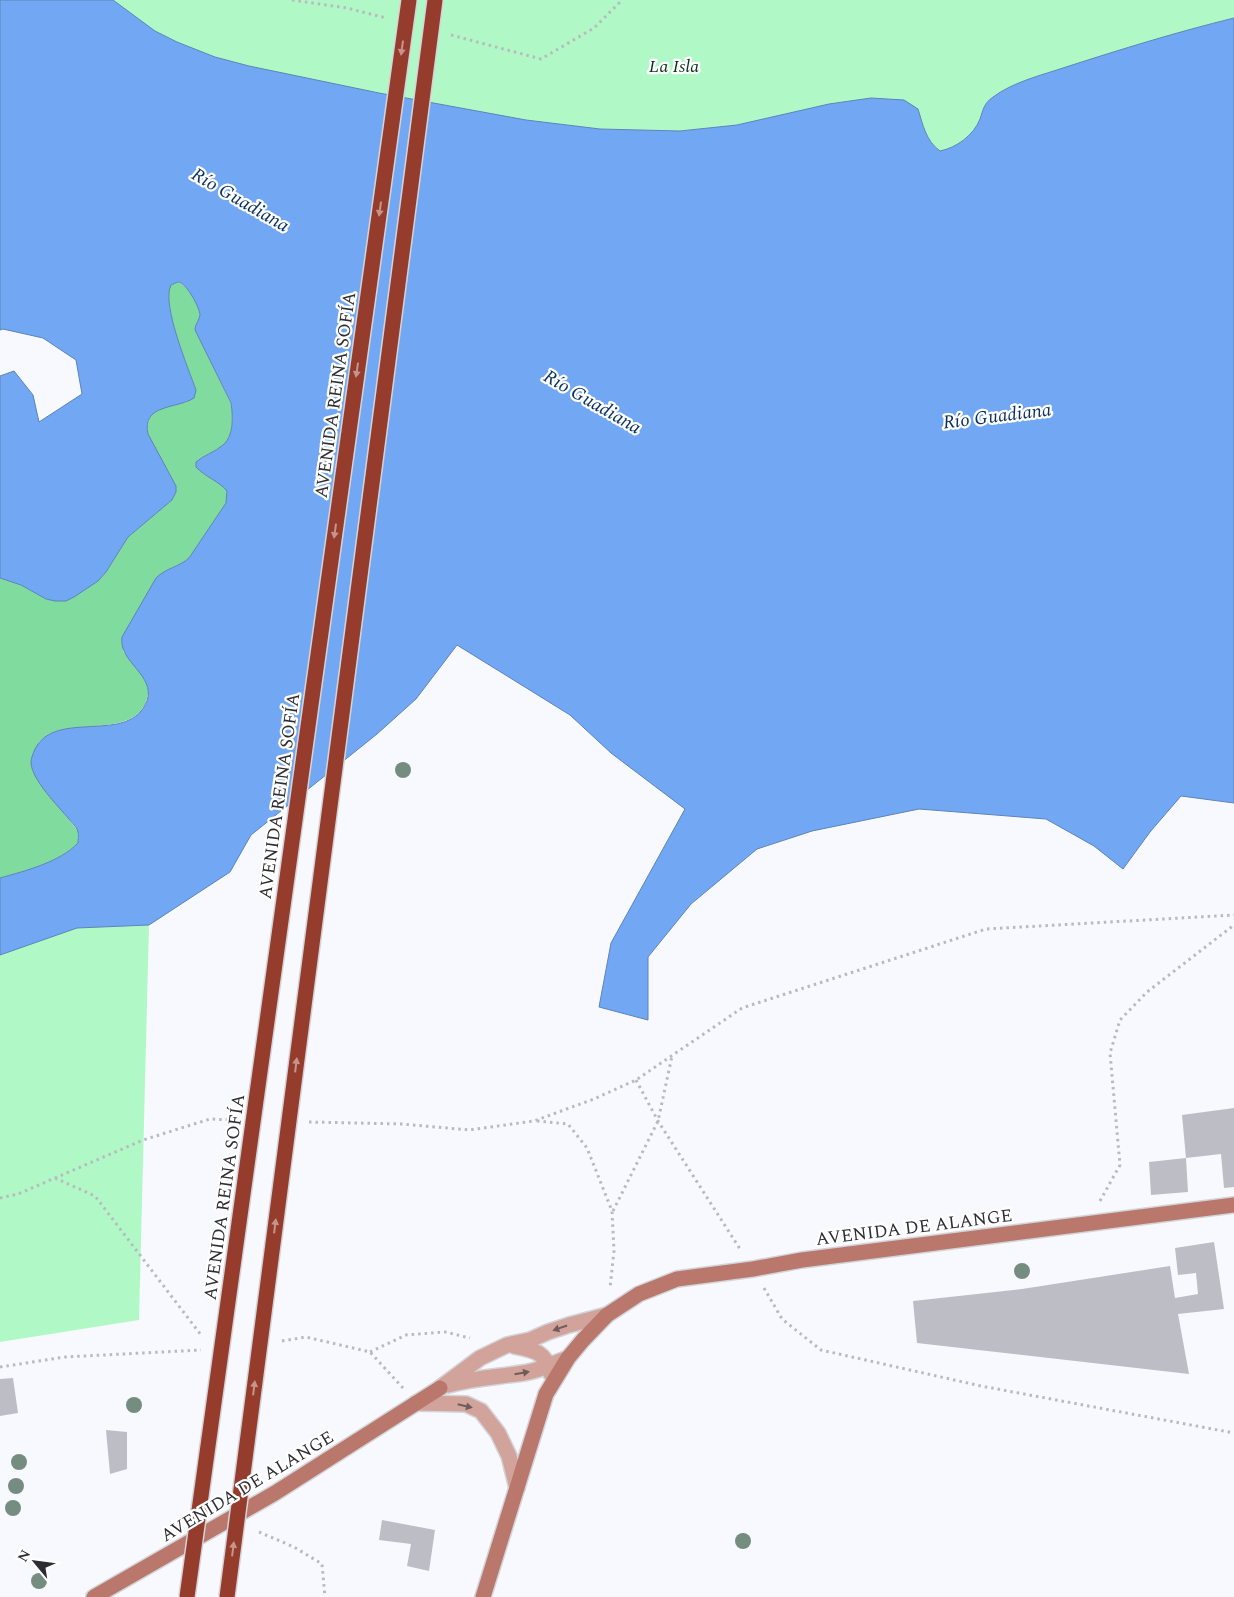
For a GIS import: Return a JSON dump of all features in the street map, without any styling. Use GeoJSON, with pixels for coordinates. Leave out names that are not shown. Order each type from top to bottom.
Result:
{"type":"FeatureCollection","features":[{"type":"Feature","properties":{"kind":"highway","name":"AVENIDA REINA SOFÍA"},"geometry":{"type":"LineString","coordinates":[[187,1597],[409,0]]}},
{"type":"Feature","properties":{"kind":"highway"},"geometry":{"type":"LineString","coordinates":[[227,1597],[435,0]]}},
{"type":"Feature","properties":{"kind":"street","name":"AVENIDA DE ALANGE"},"geometry":{"type":"LineString","coordinates":[[440,1388],[469,1379],[524,1373],[551,1373],[568,1358],[582,1340],[607,1315],[639,1294],[678,1279],[802,1260],[1234,1205]]}},
{"type":"Feature","properties":{"kind":"street","name":"AVENIDA DE ALANGE"},"geometry":{"type":"LineString","coordinates":[[94,1597],[275,1493],[440,1388],[480,1358],[507,1346],[530,1340],[562,1327],[607,1315]]}},
{"type":"Feature","properties":{"kind":"street"},"geometry":{"type":"LineString","coordinates":[[483,1597],[551,1373],[541,1354],[529,1349],[507,1346]]}},
{"type":"Feature","properties":{"kind":"street"},"geometry":{"type":"LineString","coordinates":[[416,1403],[466,1404],[481,1411],[498,1433],[510,1456],[517,1488]]}},
{"type":"Feature","properties":{"kind":"path"},"geometry":{"type":"LineString","coordinates":[[292,0],[347,8],[393,20]]}},
{"type":"Feature","properties":{"kind":"path"},"geometry":{"type":"LineString","coordinates":[[449,35],[541,59],[594,28],[622,0]]}},
{"type":"Feature","properties":{"kind":"path"},"geometry":{"type":"LineString","coordinates":[[306,1122],[402,1124],[469,1130],[534,1121],[594,1099],[636,1080],[742,1008],[986,929],[1234,915]]}},
{"type":"Feature","properties":{"kind":"path"},"geometry":{"type":"LineString","coordinates":[[1086,1224],[1120,1165],[1110,1053],[1120,1020],[1147,992],[1234,925]]}},
{"type":"Feature","properties":{"kind":"path"},"geometry":{"type":"LineString","coordinates":[[612,1211],[658,1121],[672,1056]]}},
{"type":"Feature","properties":{"kind":"path"},"geometry":{"type":"LineString","coordinates":[[636,1080],[658,1121],[753,1269],[782,1319],[820,1350],[981,1386],[1234,1433]]}},
{"type":"Feature","properties":{"kind":"path"},"geometry":{"type":"LineString","coordinates":[[0,1198],[18,1194],[143,1140],[210,1119],[238,1120]]}},
{"type":"Feature","properties":{"kind":"path"},"geometry":{"type":"LineString","coordinates":[[534,1121],[568,1124],[587,1148],[612,1211],[614,1251],[607,1315]]}},
{"type":"Feature","properties":{"kind":"path"},"geometry":{"type":"LineString","coordinates":[[55,1178],[95,1196],[206,1342]]}},
{"type":"Feature","properties":{"kind":"path"},"geometry":{"type":"LineString","coordinates":[[370,1352],[406,1335],[445,1332],[472,1338]]}},
{"type":"Feature","properties":{"kind":"path"},"geometry":{"type":"LineString","coordinates":[[278,1341],[306,1337],[370,1352],[416,1403]]}},
{"type":"Feature","properties":{"kind":"path"},"geometry":{"type":"LineString","coordinates":[[0,1367],[65,1357],[202,1350]]}},
{"type":"Feature","properties":{"kind":"path"},"geometry":{"type":"LineString","coordinates":[[259,1532],[294,1547],[322,1564],[325,1597]]}},
{"type":"Feature","properties":{"kind":"green space","name":"La Isla"},"geometry":{"type":"Polygon","coordinates":[[[113,0],[1234,0],[1234,18],[1129,47],[1009,87],[987,102],[977,125],[964,140],[940,151],[928,138],[918,109],[680,131],[600,129],[526,120],[310,80],[215,57],[155,31],[113,0]]]}},
{"type":"Feature","properties":{"kind":"green space"},"geometry":{"type":"Polygon","coordinates":[[[177,282],[181,283],[188,290],[198,306],[200,314],[195,330],[231,404],[232,426],[227,441],[196,462],[196,467],[228,491],[226,503],[189,558],[156,578],[123,651],[141,674],[148,687],[145,704],[139,713],[119,723],[54,732],[38,743],[37,779],[78,831],[78,843],[71,850],[52,861],[0,878],[0,578],[21,585],[46,599],[55,601],[98,581],[106,572],[128,537],[172,500],[176,492],[148,434],[147,426],[149,419],[158,410],[187,402],[196,390],[177,337],[170,306],[169,294],[171,285],[177,282]]]}},
{"type":"Feature","properties":{"kind":"green space"},"geometry":{"type":"Polygon","coordinates":[[[149,925],[139,1320],[0,1342],[0,955],[77,928],[149,925]]]}},
{"type":"Feature","properties":{"kind":"water","name":"Río Guadiana"},"geometry":{"type":"Polygon","coordinates":[[[0,0],[113,0],[155,31],[215,57],[249,66],[379,93],[526,120],[600,129],[680,131],[737,125],[829,104],[871,98],[904,100],[918,109],[928,138],[940,151],[964,140],[977,125],[988,102],[1009,87],[1129,47],[1234,18],[1234,803],[1181,796],[1150,832],[1123,869],[1094,846],[1046,819],[919,809],[812,831],[757,849],[691,904],[648,957],[648,1020],[599,1007],[611,943],[685,809],[611,753],[570,715],[457,645],[416,699],[377,734],[251,835],[230,872],[149,925],[77,928],[0,955],[0,878],[52,861],[71,850],[78,843],[77,828],[46,792],[32,770],[31,763],[35,749],[45,737],[59,731],[125,722],[138,714],[147,701],[148,692],[146,684],[125,654],[122,646],[122,637],[156,578],[189,558],[226,503],[227,491],[196,467],[196,462],[227,441],[231,431],[232,420],[231,403],[195,330],[200,315],[198,307],[185,286],[177,282],[171,285],[169,294],[170,307],[182,353],[196,390],[194,398],[155,412],[147,424],[148,434],[176,486],[176,492],[172,500],[128,537],[106,572],[98,581],[66,601],[46,599],[21,585],[0,578],[0,376],[14,371],[33,395],[39,422],[82,394],[76,360],[43,338],[3,329],[0,330],[0,0]]]}},
{"type":"Feature","properties":{"kind":"building"},"geometry":{"type":"Polygon","coordinates":[[[1234,1108],[1234,1187],[1224,1188],[1221,1154],[1186,1158],[1182,1115],[1234,1108]]]}},
{"type":"Feature","properties":{"kind":"building"},"geometry":{"type":"Polygon","coordinates":[[[1186,1158],[1188,1192],[1151,1195],[1149,1162],[1186,1158]]]}},
{"type":"Feature","properties":{"kind":"building"},"geometry":{"type":"Polygon","coordinates":[[[1214,1242],[1224,1309],[1178,1314],[1189,1374],[917,1343],[913,1301],[1022,1289],[1170,1266],[1175,1298],[1198,1294],[1196,1273],[1178,1275],[1175,1248],[1214,1242]]]}},
{"type":"Feature","properties":{"kind":"building"},"geometry":{"type":"Polygon","coordinates":[[[13,1378],[18,1413],[0,1416],[0,1379],[13,1378]]]}},
{"type":"Feature","properties":{"kind":"building"},"geometry":{"type":"Polygon","coordinates":[[[106,1430],[127,1432],[127,1469],[110,1474],[106,1430]]]}},
{"type":"Feature","properties":{"kind":"building"},"geometry":{"type":"Polygon","coordinates":[[[382,1520],[435,1530],[429,1571],[407,1566],[411,1544],[379,1540],[382,1520]]]}}]}
